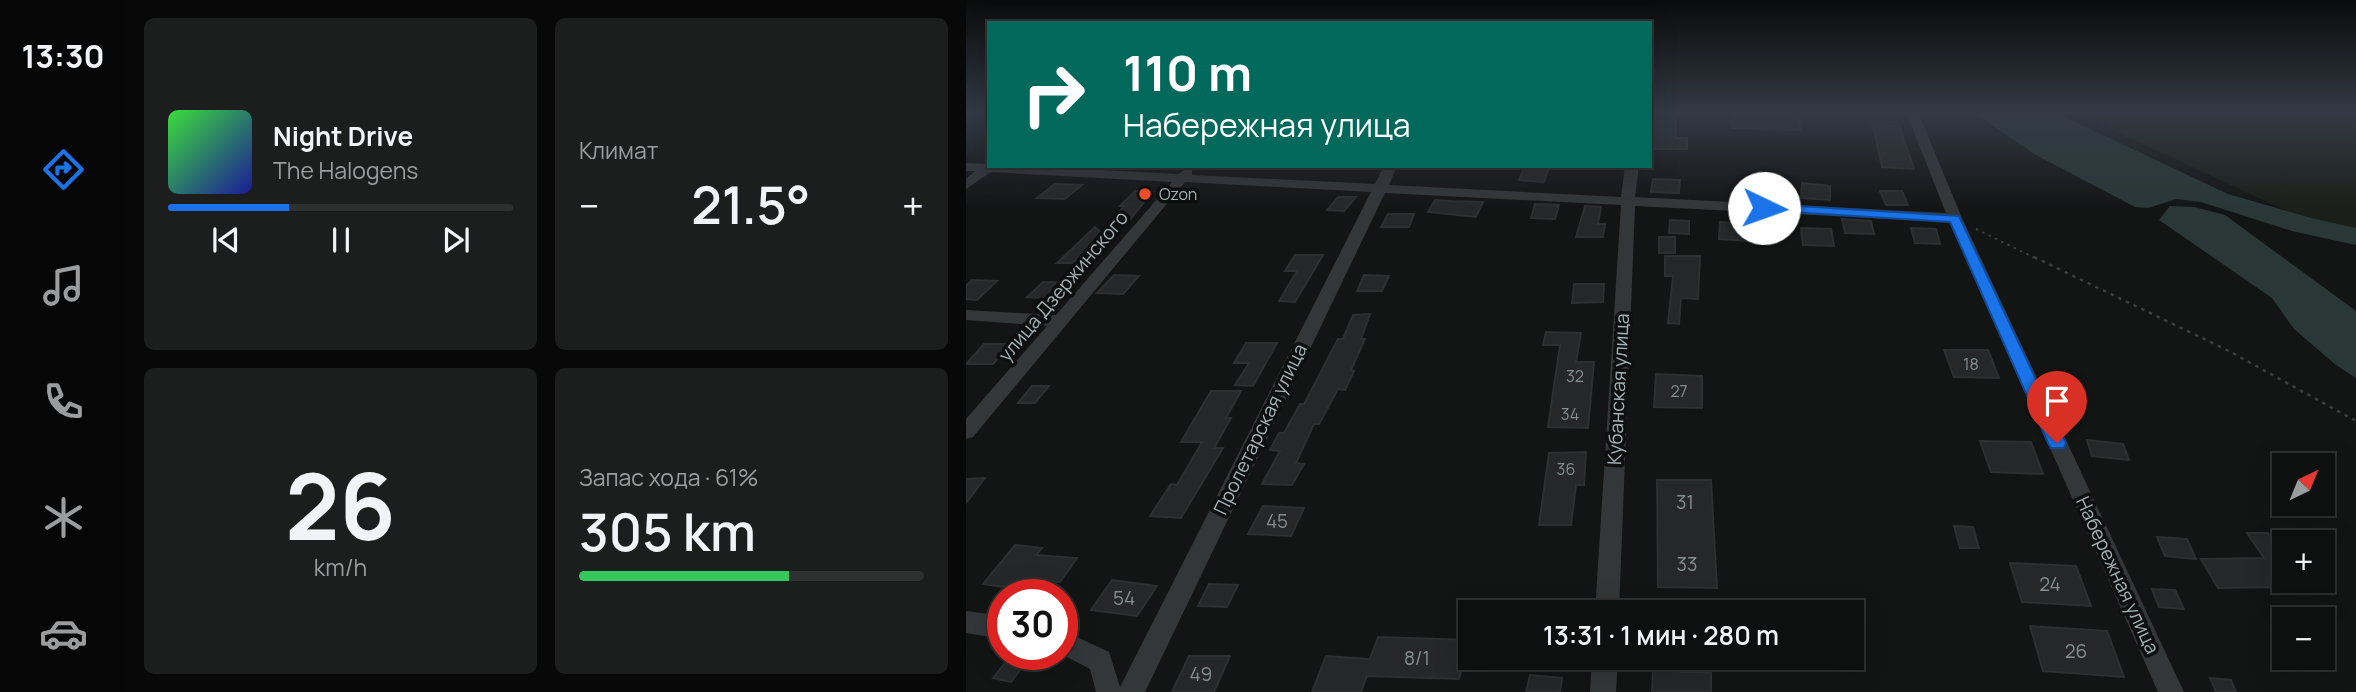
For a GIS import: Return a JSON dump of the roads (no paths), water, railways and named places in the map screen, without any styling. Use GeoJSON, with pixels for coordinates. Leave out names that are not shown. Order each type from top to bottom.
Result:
{"type":"FeatureCollection","features":[{"type":"Feature","properties":{"kind":"street","name":"Набережная улица"},"geometry":{"type":"LineString","coordinates":[[1925,144],[1955,218],[2171,692]]}},
{"type":"Feature","properties":{"kind":"street"},"geometry":{"type":"LineString","coordinates":[[966,167],[987,167]]}},
{"type":"Feature","properties":{"kind":"street"},"geometry":{"type":"LineString","coordinates":[[966,185],[989,168]]}},
{"type":"Feature","properties":{"kind":"street"},"geometry":{"type":"LineString","coordinates":[[1029,168],[1186,172],[1378,189],[1955,218]]}},
{"type":"Feature","properties":{"kind":"street","name":"Пролетарская улица"},"geometry":{"type":"LineString","coordinates":[[1131,692],[1390,168]]}},
{"type":"Feature","properties":{"kind":"street","name":"Кубанская улица"},"geometry":{"type":"LineString","coordinates":[[1608,600],[1632,168]]}},
{"type":"Feature","properties":{"kind":"street","name":"улица Дзержинского"},"geometry":{"type":"LineString","coordinates":[[966,432],[1186,172]]}},
{"type":"Feature","properties":{"kind":"street"},"geometry":{"type":"LineString","coordinates":[[966,315],[1060,321]]}},
{"type":"Feature","properties":{"kind":"street"},"geometry":{"type":"LineString","coordinates":[[966,622],[987,625]]}},
{"type":"Feature","properties":{"kind":"street"},"geometry":{"type":"LineString","coordinates":[[1078,650],[1100,662],[1109,692]]}},
{"type":"Feature","properties":{"kind":"street"},"geometry":{"type":"LineString","coordinates":[[1604,692],[1605,670]]}},
{"type":"Feature","properties":{"kind":"place","name":"Ozon"},"geometry":{"type":"Point","coordinates":[1145,194]}}]}
